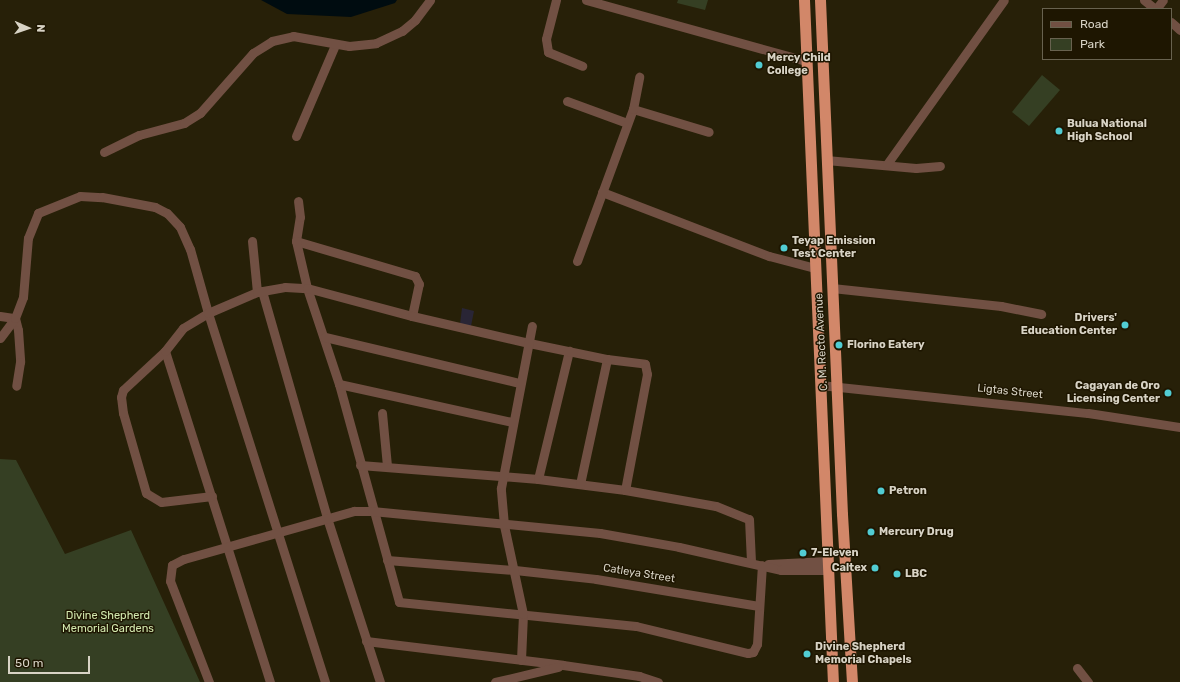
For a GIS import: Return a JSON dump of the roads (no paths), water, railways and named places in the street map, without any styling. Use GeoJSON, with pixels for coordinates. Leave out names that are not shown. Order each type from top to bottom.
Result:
{"type":"FeatureCollection","features":[{"type":"Feature","properties":{"kind":"highway","name":"C. M. Recto Avenue"},"geometry":{"type":"LineString","coordinates":[[804,0],[833,682]]}},
{"type":"Feature","properties":{"kind":"highway","name":"C. M. Recto Avenue"},"geometry":{"type":"LineString","coordinates":[[820,0],[832,288],[852,682]]}},
{"type":"Feature","properties":{"kind":"street"},"geometry":{"type":"LineString","coordinates":[[104,152],[139,135],[184,123],[200,113],[253,53],[272,41],[293,36],[335,45],[363,46],[390,38],[414,20],[430,0]]}},
{"type":"Feature","properties":{"kind":"street"},"geometry":{"type":"LineString","coordinates":[[556,0],[546,39],[548,52],[582,66]]}},
{"type":"Feature","properties":{"kind":"street"},"geometry":{"type":"LineString","coordinates":[[586,0],[806,61]]}},
{"type":"Feature","properties":{"kind":"street"},"geometry":{"type":"LineString","coordinates":[[887,164],[1004,0]]}},
{"type":"Feature","properties":{"kind":"street"},"geometry":{"type":"LineString","coordinates":[[1144,0],[1155,8]]}},
{"type":"Feature","properties":{"kind":"street"},"geometry":{"type":"LineString","coordinates":[[1157,8],[1163,0]]}},
{"type":"Feature","properties":{"kind":"street"},"geometry":{"type":"LineString","coordinates":[[1172,23],[1180,30]]}},
{"type":"Feature","properties":{"kind":"street"},"geometry":{"type":"LineString","coordinates":[[296,136],[335,45]]}},
{"type":"Feature","properties":{"kind":"street"},"geometry":{"type":"LineString","coordinates":[[577,261],[632,109],[638,77]]}},
{"type":"Feature","properties":{"kind":"street"},"geometry":{"type":"LineString","coordinates":[[567,101],[627,123]]}},
{"type":"Feature","properties":{"kind":"street"},"geometry":{"type":"LineString","coordinates":[[632,109],[709,132]]}},
{"type":"Feature","properties":{"kind":"street"},"geometry":{"type":"LineString","coordinates":[[826,160],[887,164],[916,168],[940,166]]}},
{"type":"Feature","properties":{"kind":"street"},"geometry":{"type":"LineString","coordinates":[[602,192],[769,256],[815,268]]}},
{"type":"Feature","properties":{"kind":"street"},"geometry":{"type":"LineString","coordinates":[[0,338],[15,318],[24,297],[28,238],[38,212],[80,196],[120,199],[155,207],[167,213],[180,227],[190,249],[208,313],[325,682]]}},
{"type":"Feature","properties":{"kind":"street"},"geometry":{"type":"LineString","coordinates":[[298,201],[300,217],[296,241],[307,288],[325,337],[339,384],[372,511],[399,602],[636,626],[748,653],[753,652],[757,644],[762,565]]}},
{"type":"Feature","properties":{"kind":"street"},"geometry":{"type":"LineString","coordinates":[[252,241],[259,291],[327,518],[380,682]]}},
{"type":"Feature","properties":{"kind":"street"},"geometry":{"type":"LineString","coordinates":[[296,241],[415,276],[419,284],[412,316]]}},
{"type":"Feature","properties":{"kind":"street"},"geometry":{"type":"LineString","coordinates":[[212,496],[162,502],[149,496],[144,488],[123,413],[121,397],[127,384],[165,351],[184,328],[208,313],[259,291],[278,287],[307,288],[412,316],[529,343],[607,359],[640,362],[647,368],[625,490]]}},
{"type":"Feature","properties":{"kind":"street"},"geometry":{"type":"LineString","coordinates":[[832,288],[1001,306],[1041,314]]}},
{"type":"Feature","properties":{"kind":"street"},"geometry":{"type":"LineString","coordinates":[[0,316],[15,318]]}},
{"type":"Feature","properties":{"kind":"street"},"geometry":{"type":"LineString","coordinates":[[15,318],[20,351],[16,386]]}},
{"type":"Feature","properties":{"kind":"street"},"geometry":{"type":"LineString","coordinates":[[521,660],[523,614],[515,570],[504,525],[502,476],[532,326]]}},
{"type":"Feature","properties":{"kind":"street"},"geometry":{"type":"LineString","coordinates":[[325,337],[520,383]]}},
{"type":"Feature","properties":{"kind":"street"},"geometry":{"type":"LineString","coordinates":[[165,351],[270,682]]}},
{"type":"Feature","properties":{"kind":"street"},"geometry":{"type":"LineString","coordinates":[[538,479],[569,351]]}},
{"type":"Feature","properties":{"kind":"street"},"geometry":{"type":"LineString","coordinates":[[580,484],[607,359]]}},
{"type":"Feature","properties":{"kind":"street"},"geometry":{"type":"LineString","coordinates":[[339,384],[512,422]]}},
{"type":"Feature","properties":{"kind":"street","name":"Ligtas Street"},"geometry":{"type":"LineString","coordinates":[[820,385],[837,385],[1088,413],[1180,427]]}},
{"type":"Feature","properties":{"kind":"street"},"geometry":{"type":"LineString","coordinates":[[382,413],[387,466]]}},
{"type":"Feature","properties":{"kind":"street"},"geometry":{"type":"LineString","coordinates":[[360,465],[538,479],[625,490],[716,506],[746,516],[751,524],[751,562]]}},
{"type":"Feature","properties":{"kind":"street"},"geometry":{"type":"LineString","coordinates":[[208,682],[170,581],[170,569],[184,559],[278,531],[354,511],[372,511],[620,536],[762,565],[828,566]]}},
{"type":"Feature","properties":{"kind":"street","name":"Catleya Street"},"geometry":{"type":"LineString","coordinates":[[387,560],[515,570],[632,584],[759,606]]}},
{"type":"Feature","properties":{"kind":"street"},"geometry":{"type":"LineString","coordinates":[[366,642],[563,665],[639,676],[658,682]]}},
{"type":"Feature","properties":{"kind":"street"},"geometry":{"type":"LineString","coordinates":[[495,682],[563,665]]}},
{"type":"Feature","properties":{"kind":"street"},"geometry":{"type":"LineString","coordinates":[[1077,668],[1088,682]]}},
{"type":"Feature","properties":{"kind":"place","name":"Mercy Child College"},"geometry":{"type":"Point","coordinates":[759,65]}},
{"type":"Feature","properties":{"kind":"place","name":"Bulua National High School"},"geometry":{"type":"Point","coordinates":[1059,131]}},
{"type":"Feature","properties":{"kind":"place","name":"Teyap Emission Test Center"},"geometry":{"type":"Point","coordinates":[784,248]}},
{"type":"Feature","properties":{"kind":"place","name":"Drivers' Education Center"},"geometry":{"type":"Point","coordinates":[1125,325]}},
{"type":"Feature","properties":{"kind":"place","name":"Florino Eatery"},"geometry":{"type":"Point","coordinates":[839,345]}},
{"type":"Feature","properties":{"kind":"place","name":"Cagayan de Oro Licensing Center"},"geometry":{"type":"Point","coordinates":[1168,393]}},
{"type":"Feature","properties":{"kind":"place","name":"Petron"},"geometry":{"type":"Point","coordinates":[881,491]}},
{"type":"Feature","properties":{"kind":"place","name":"Mercury Drug"},"geometry":{"type":"Point","coordinates":[871,532]}},
{"type":"Feature","properties":{"kind":"place","name":"7-Eleven"},"geometry":{"type":"Point","coordinates":[803,553]}},
{"type":"Feature","properties":{"kind":"place","name":"Caltex"},"geometry":{"type":"Point","coordinates":[875,568]}},
{"type":"Feature","properties":{"kind":"place","name":"LBC"},"geometry":{"type":"Point","coordinates":[897,574]}},
{"type":"Feature","properties":{"kind":"place","name":"Divine Shepherd Memorial Chapels"},"geometry":{"type":"Point","coordinates":[807,654]}},
{"type":"Feature","properties":{"kind":"park label","name":"Divine Shepherd Memorial Gardens"},"geometry":{"type":"Point","coordinates":[108,623]}}]}
